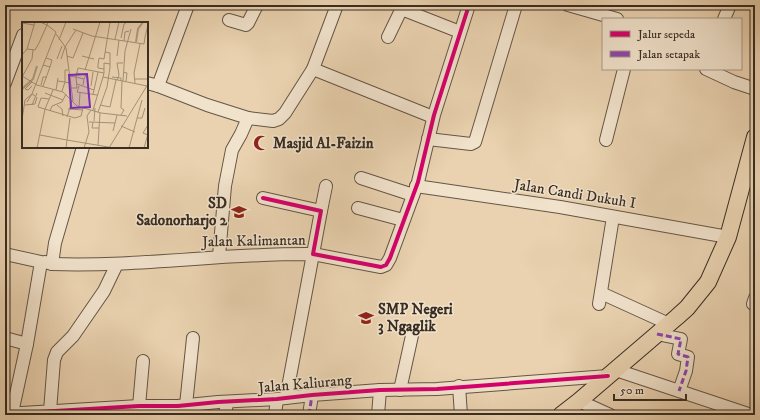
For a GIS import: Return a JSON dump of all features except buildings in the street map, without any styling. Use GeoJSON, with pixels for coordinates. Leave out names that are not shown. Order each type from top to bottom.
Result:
{"type":"FeatureCollection","features":[{"type":"Feature","properties":{"kind":"main road"},"geometry":{"type":"LineString","coordinates":[[561,415],[687,308],[708,282],[728,237],[752,154],[755,137]]}},
{"type":"Feature","properties":{"kind":"street"},"geometry":{"type":"LineString","coordinates":[[188,5],[153,85],[248,118],[273,121],[279,119],[285,113],[313,69],[337,5]]}},
{"type":"Feature","properties":{"kind":"street"},"geometry":{"type":"LineString","coordinates":[[229,20],[246,25],[257,5]]}},
{"type":"Feature","properties":{"kind":"street"},"geometry":{"type":"LineString","coordinates":[[326,186],[313,254],[381,267],[386,265],[390,258],[414,191],[433,117],[469,5]]}},
{"type":"Feature","properties":{"kind":"street"},"geometry":{"type":"LineString","coordinates":[[428,139],[470,144],[475,142],[516,5]]}},
{"type":"Feature","properties":{"kind":"street"},"geometry":{"type":"LineString","coordinates":[[568,5],[614,18]]}},
{"type":"Feature","properties":{"kind":"street"},"geometry":{"type":"LineString","coordinates":[[724,18],[730,5]]}},
{"type":"Feature","properties":{"kind":"street"},"geometry":{"type":"LineString","coordinates":[[388,37],[402,8],[460,32]]}},
{"type":"Feature","properties":{"kind":"street"},"geometry":{"type":"LineString","coordinates":[[5,83],[22,38]]}},
{"type":"Feature","properties":{"kind":"street"},"geometry":{"type":"LineString","coordinates":[[313,69],[433,117]]}},
{"type":"Feature","properties":{"kind":"street"},"geometry":{"type":"LineString","coordinates":[[606,140],[624,70]]}},
{"type":"Feature","properties":{"kind":"street"},"geometry":{"type":"LineString","coordinates":[[708,70],[734,82],[755,89]]}},
{"type":"Feature","properties":{"kind":"street"},"geometry":{"type":"LineString","coordinates":[[219,256],[225,186],[232,150],[248,118]]}},
{"type":"Feature","properties":{"kind":"street"},"geometry":{"type":"LineString","coordinates":[[9,413],[28,344],[46,263],[55,243],[83,148]]}},
{"type":"Feature","properties":{"kind":"street","name":"Jalan Candi Dukuh I"},"geometry":{"type":"LineString","coordinates":[[361,178],[414,191],[511,200],[728,237]]}},
{"type":"Feature","properties":{"kind":"street"},"geometry":{"type":"LineString","coordinates":[[263,198],[321,211]]}},
{"type":"Feature","properties":{"kind":"street"},"geometry":{"type":"LineString","coordinates":[[358,208],[403,220]]}},
{"type":"Feature","properties":{"kind":"street"},"geometry":{"type":"LineString","coordinates":[[613,217],[600,298],[681,339],[678,354],[688,357],[686,371],[679,391]]}},
{"type":"Feature","properties":{"kind":"street","name":"Jalan Kalimantan"},"geometry":{"type":"LineString","coordinates":[[5,254],[46,263],[84,265],[219,256],[313,254],[281,399],[275,415]]}},
{"type":"Feature","properties":{"kind":"street"},"geometry":{"type":"LineString","coordinates":[[50,411],[54,360],[57,352],[73,336],[104,291],[117,264]]}},
{"type":"Feature","properties":{"kind":"street"},"geometry":{"type":"LineString","coordinates":[[400,390],[413,331]]}},
{"type":"Feature","properties":{"kind":"street"},"geometry":{"type":"LineString","coordinates":[[5,338],[28,344]]}},
{"type":"Feature","properties":{"kind":"street"},"geometry":{"type":"LineString","coordinates":[[180,409],[193,338]]}},
{"type":"Feature","properties":{"kind":"street"},"geometry":{"type":"LineString","coordinates":[[139,406],[143,361]]}},
{"type":"Feature","properties":{"kind":"street"},"geometry":{"type":"LineString","coordinates":[[612,373],[679,391],[750,415]]}},
{"type":"Feature","properties":{"kind":"street","name":"Jalan Kaliurang"},"geometry":{"type":"LineString","coordinates":[[9,413],[139,406],[180,409],[218,402],[227,403],[380,390],[539,382],[612,373]]}},
{"type":"Feature","properties":{"kind":"street"},"geometry":{"type":"LineString","coordinates":[[459,386],[460,415]]}},
{"type":"Feature","properties":{"kind":"street"},"geometry":{"type":"LineString","coordinates":[[378,415],[380,390]]}},
{"type":"Feature","properties":{"kind":"street"},"geometry":{"type":"LineString","coordinates":[[309,415],[312,395]]}},
{"type":"Feature","properties":{"kind":"street"},"geometry":{"type":"LineString","coordinates":[[579,401],[610,415]]}},
{"type":"Feature","properties":{"kind":"street"},"geometry":{"type":"LineString","coordinates":[[225,415],[227,403]]}},
{"type":"Feature","properties":{"kind":"marked path"},"geometry":{"type":"LineString","coordinates":[[657,334],[681,339],[678,354],[688,357],[686,371],[679,391]]}},
{"type":"Feature","properties":{"kind":"marked path"},"geometry":{"type":"LineString","coordinates":[[309,415],[312,395]]}},
{"type":"Feature","properties":{"kind":"cycle path"},"geometry":{"type":"LineString","coordinates":[[263,198],[321,211],[313,254],[381,267],[386,265],[390,258],[418,182],[434,115],[469,5]]}},
{"type":"Feature","properties":{"kind":"cycle path"},"geometry":{"type":"LineString","coordinates":[[5,414],[139,406],[178,406],[380,390],[437,389],[608,376]]}},
{"type":"Feature","properties":{"kind":"place","name":"Masjid Al-Faizin"},"geometry":{"type":"Point","coordinates":[261,143]}},
{"type":"Feature","properties":{"kind":"place","name":"SD Sadonorharjo 2"},"geometry":{"type":"Point","coordinates":[239,212]}},
{"type":"Feature","properties":{"kind":"place","name":"SMP Negeri 3 Ngaglik"},"geometry":{"type":"Point","coordinates":[366,318]}}]}
